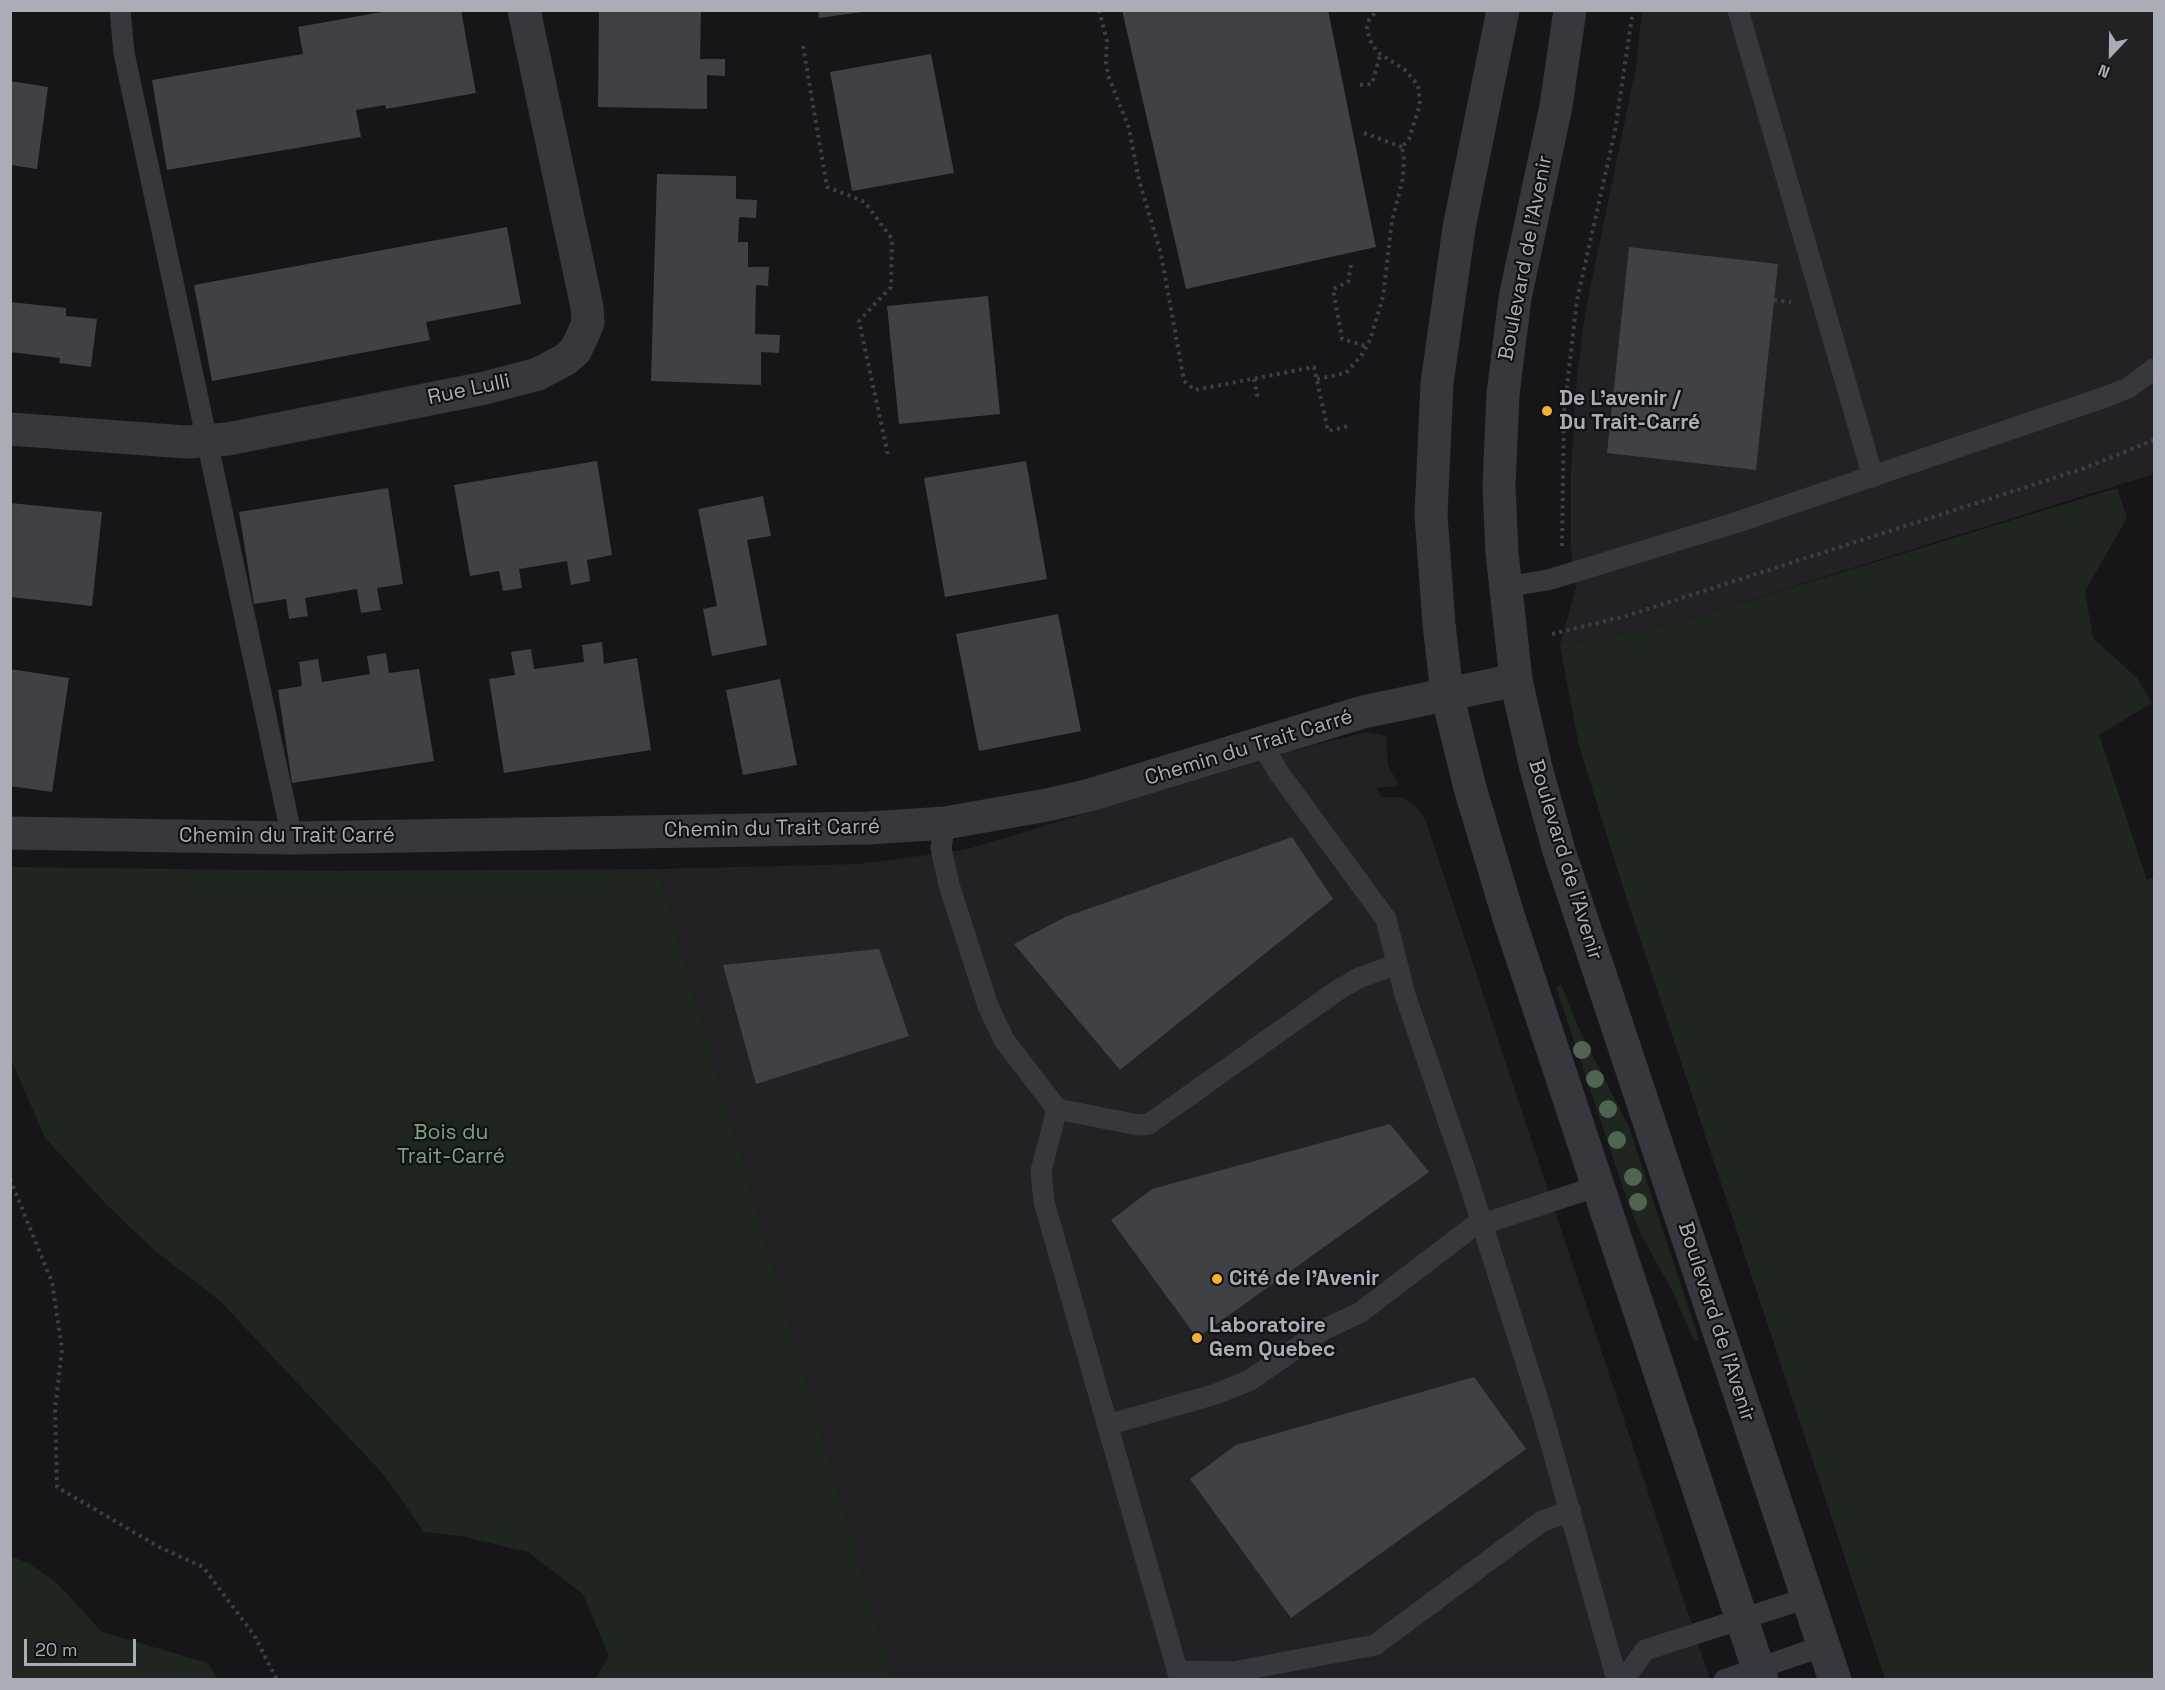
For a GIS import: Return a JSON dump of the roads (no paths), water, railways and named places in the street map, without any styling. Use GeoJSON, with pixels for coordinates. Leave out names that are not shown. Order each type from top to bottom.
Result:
{"type":"FeatureCollection","features":[{"type":"Feature","properties":{"kind":"street","name":"Rue Lulli"},"geometry":{"type":"LineString","coordinates":[[10,429],[208,442],[484,388],[538,374],[557,366],[575,351],[588,323],[587,307],[524,10]]}},
{"type":"Feature","properties":{"kind":"street"},"geometry":{"type":"LineString","coordinates":[[1503,10],[1459,228],[1437,383],[1431,515],[1437,605],[1447,694],[1489,854],[1760,1673]]}},
{"type":"Feature","properties":{"kind":"street","name":"Boulevard de l'Avenir"},"geometry":{"type":"LineString","coordinates":[[1570,10],[1556,106],[1527,231],[1506,356],[1499,486],[1505,587],[1516,680],[1536,768],[1559,851],[1835,1680]]}},
{"type":"Feature","properties":{"kind":"street","name":"Chemin du Trait Carré"},"geometry":{"type":"LineString","coordinates":[[10,833],[292,838],[869,828],[945,822],[1080,797],[1364,712],[1516,680]]}},
{"type":"Feature","properties":{"kind":"lane"},"geometry":{"type":"LineString","coordinates":[[120,10],[124,53],[292,838]]}},
{"type":"Feature","properties":{"kind":"lane"},"geometry":{"type":"LineString","coordinates":[[1738,10],[1873,477]]}},
{"type":"Feature","properties":{"kind":"lane"},"geometry":{"type":"LineString","coordinates":[[1505,587],[1548,580],[1738,522],[1873,477],[2108,396],[2128,388],[2154,369]]}},
{"type":"Feature","properties":{"kind":"lane"},"geometry":{"type":"LineString","coordinates":[[1261,743],[1279,773],[1386,919],[1405,995],[1482,1224],[1571,1511],[1617,1680]]}},
{"type":"Feature","properties":{"kind":"lane"},"geometry":{"type":"LineString","coordinates":[[945,822],[941,849],[949,885],[988,1006],[1004,1040],[1058,1109],[1138,1125],[1149,1124],[1338,990],[1359,978],[1398,964]]}},
{"type":"Feature","properties":{"kind":"lane"},"geometry":{"type":"LineString","coordinates":[[1058,1109],[1041,1183],[1107,1425],[1179,1675],[1233,1672],[1375,1645],[1542,1521],[1571,1511]]}},
{"type":"Feature","properties":{"kind":"lane"},"geometry":{"type":"LineString","coordinates":[[1107,1425],[1216,1395],[1250,1380],[1323,1330],[1361,1312],[1471,1228],[1598,1186]]}},
{"type":"Feature","properties":{"kind":"lane"},"geometry":{"type":"LineString","coordinates":[[1624,1680],[1645,1650],[1807,1598]]}},
{"type":"Feature","properties":{"kind":"lane"},"geometry":{"type":"LineString","coordinates":[[1724,1680],[1760,1673],[1823,1646]]}},
{"type":"Feature","properties":{"kind":"place","name":"De L'avenir / Du Trait-Carré"},"geometry":{"type":"Point","coordinates":[1547,411]}},
{"type":"Feature","properties":{"kind":"place","name":"Cité de l'Avenir"},"geometry":{"type":"Point","coordinates":[1217,1279]}},
{"type":"Feature","properties":{"kind":"place","name":"Laboratoire Gem Quebec"},"geometry":{"type":"Point","coordinates":[1197,1338]}},
{"type":"Feature","properties":{"kind":"park label","name":"Bois du Trait-Carré"},"geometry":{"type":"Point","coordinates":[451,1145]}}]}
